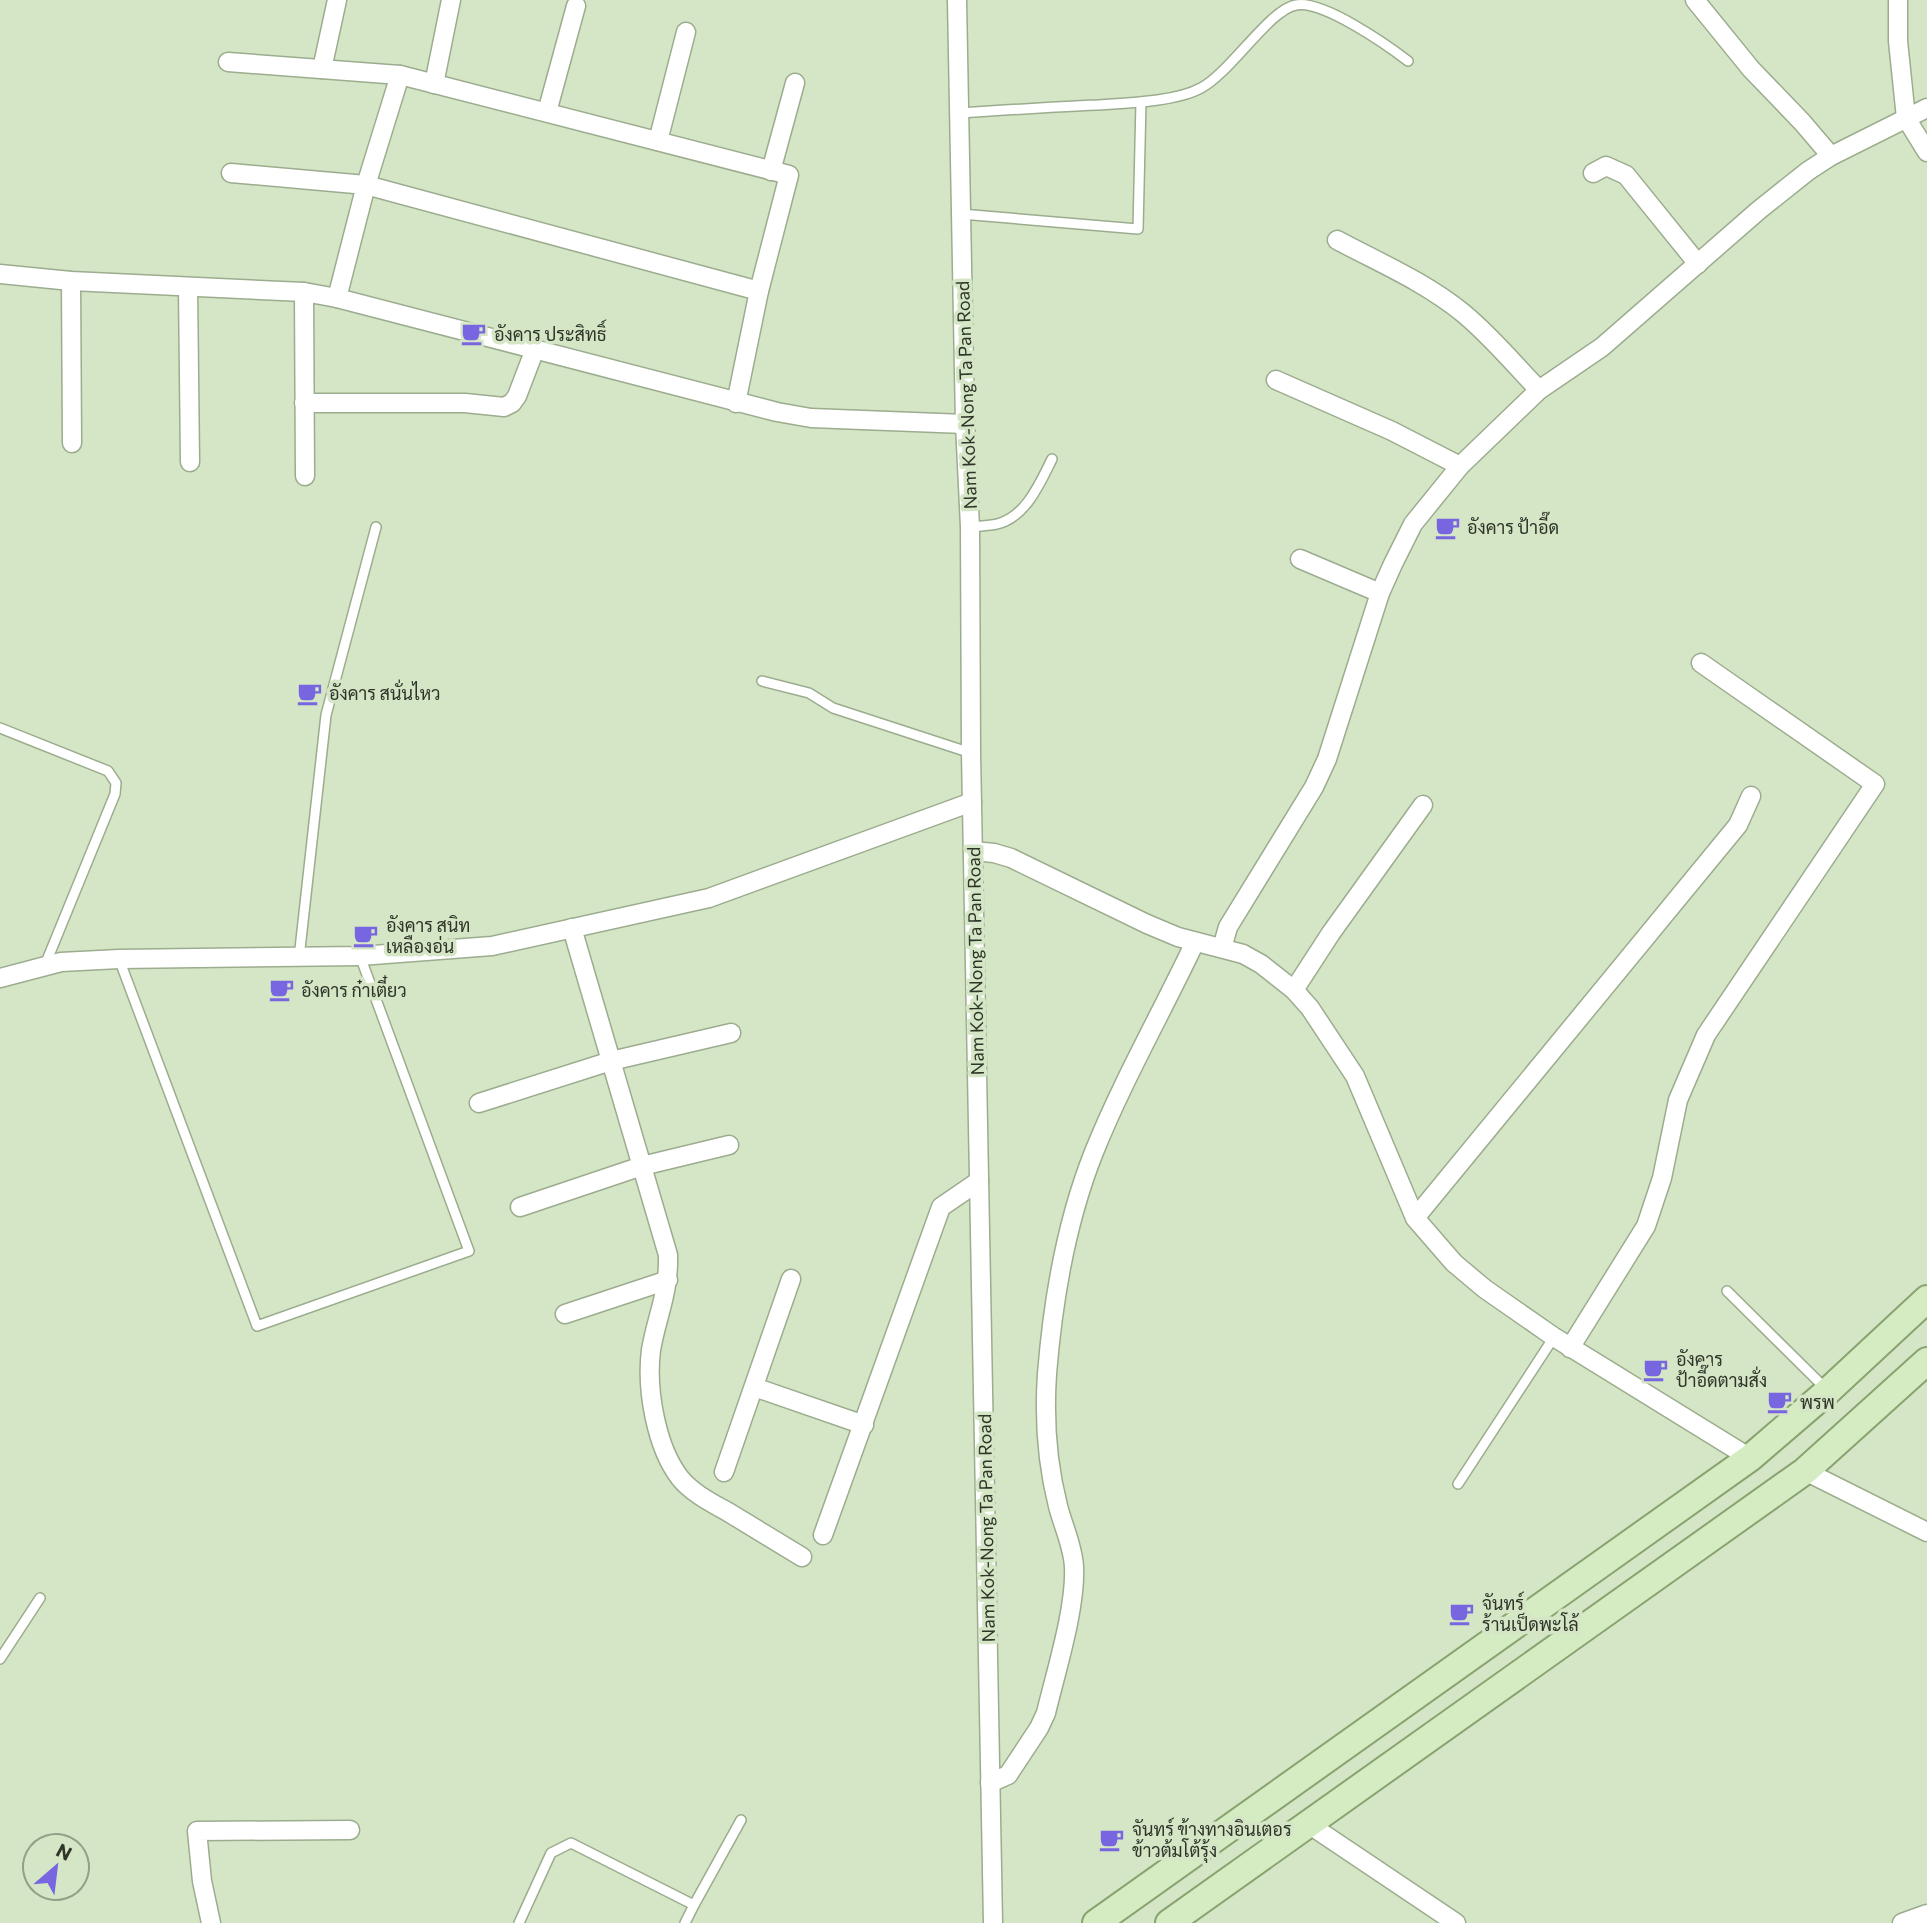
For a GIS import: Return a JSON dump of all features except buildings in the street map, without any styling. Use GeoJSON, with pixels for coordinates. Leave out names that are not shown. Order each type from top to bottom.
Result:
{"type":"FeatureCollection","features":[{"type":"Feature","properties":{"kind":"main road"},"geometry":{"type":"LineString","coordinates":[[1096,1923],[1750,1458],[1828,1391],[1927,1299]]}},
{"type":"Feature","properties":{"kind":"main road"},"geometry":{"type":"LineString","coordinates":[[1168,1923],[1805,1471],[1927,1361]]}},
{"type":"Feature","properties":{"kind":"street"},"geometry":{"type":"LineString","coordinates":[[323,69],[337,0]]}},
{"type":"Feature","properties":{"kind":"street"},"geometry":{"type":"LineString","coordinates":[[435,84],[451,0]]}},
{"type":"Feature","properties":{"kind":"street","name":"Nam Kok-Nong Ta Pan Road"},"geometry":{"type":"LineString","coordinates":[[957,0],[965,424],[970,527],[971,753],[993,1923]]}},
{"type":"Feature","properties":{"kind":"street"},"geometry":{"type":"LineString","coordinates":[[1695,0],[1751,69],[1831,156]]}},
{"type":"Feature","properties":{"kind":"street"},"geometry":{"type":"LineString","coordinates":[[1898,0],[1898,41],[1906,118],[1927,152]]}},
{"type":"Feature","properties":{"kind":"street"},"geometry":{"type":"LineString","coordinates":[[547,112],[576,6]]}},
{"type":"Feature","properties":{"kind":"street"},"geometry":{"type":"LineString","coordinates":[[658,141],[686,32]]}},
{"type":"Feature","properties":{"kind":"street"},"geometry":{"type":"LineString","coordinates":[[228,62],[400,75],[789,176],[759,291],[736,403]]}},
{"type":"Feature","properties":{"kind":"street"},"geometry":{"type":"LineString","coordinates":[[337,298],[366,185],[400,75]]}},
{"type":"Feature","properties":{"kind":"street"},"geometry":{"type":"LineString","coordinates":[[771,171],[796,83]]}},
{"type":"Feature","properties":{"kind":"street"},"geometry":{"type":"LineString","coordinates":[[1222,948],[1228,928],[1314,787],[1327,759],[1380,593],[1413,524],[1460,466],[1539,390],[1602,347],[1759,210],[1808,171],[1831,156],[1927,108]]}},
{"type":"Feature","properties":{"kind":"street"},"geometry":{"type":"LineString","coordinates":[[1593,173],[1606,166],[1626,175],[1698,264]]}},
{"type":"Feature","properties":{"kind":"street"},"geometry":{"type":"LineString","coordinates":[[231,173],[366,185],[759,291]]}},
{"type":"Feature","properties":{"kind":"street"},"geometry":{"type":"LineString","coordinates":[[1337,240],[1429,289],[1461,312],[1483,331],[1539,390]]}},
{"type":"Feature","properties":{"kind":"street"},"geometry":{"type":"LineString","coordinates":[[0,274],[72,281],[304,292],[337,298],[736,403],[811,418],[965,424]]}},
{"type":"Feature","properties":{"kind":"street"},"geometry":{"type":"LineString","coordinates":[[72,281],[72,443]]}},
{"type":"Feature","properties":{"kind":"street"},"geometry":{"type":"LineString","coordinates":[[188,287],[190,463]]}},
{"type":"Feature","properties":{"kind":"street"},"geometry":{"type":"LineString","coordinates":[[304,292],[305,476]]}},
{"type":"Feature","properties":{"kind":"street"},"geometry":{"type":"LineString","coordinates":[[304,403],[465,403],[504,407],[512,403],[517,396],[535,349]]}},
{"type":"Feature","properties":{"kind":"street"},"geometry":{"type":"LineString","coordinates":[[1276,380],[1392,431],[1460,466]]}},
{"type":"Feature","properties":{"kind":"street"},"geometry":{"type":"LineString","coordinates":[[1300,559],[1380,593]]}},
{"type":"Feature","properties":{"kind":"street"},"geometry":{"type":"LineString","coordinates":[[1570,1348],[1646,1226],[1662,1178],[1678,1100],[1706,1035],[1875,783],[1701,663]]}},
{"type":"Feature","properties":{"kind":"street"},"geometry":{"type":"LineString","coordinates":[[1415,1218],[1738,825],[1751,796]]}},
{"type":"Feature","properties":{"kind":"street"},"geometry":{"type":"LineString","coordinates":[[0,978],[61,962],[360,956],[492,946],[709,898],[972,802]]}},
{"type":"Feature","properties":{"kind":"street"},"geometry":{"type":"LineString","coordinates":[[1294,990],[1331,933],[1423,805]]}},
{"type":"Feature","properties":{"kind":"street"},"geometry":{"type":"LineString","coordinates":[[973,851],[1011,858],[1147,925],[1195,942],[1243,954],[1261,964],[1294,990],[1310,1008],[1355,1076],[1415,1218],[1454,1264],[1570,1348],[1750,1458]]}},
{"type":"Feature","properties":{"kind":"street"},"geometry":{"type":"LineString","coordinates":[[572,928],[668,1255],[668,1280],[652,1349],[650,1376],[655,1417],[663,1447],[681,1479],[701,1496],[802,1557]]}},
{"type":"Feature","properties":{"kind":"street"},"geometry":{"type":"LineString","coordinates":[[990,1783],[1009,1775],[1046,1713],[1072,1599],[1074,1565],[1058,1505],[1047,1439],[1047,1375],[1056,1295],[1067,1237],[1094,1152],[1195,942]]}},
{"type":"Feature","properties":{"kind":"street"},"geometry":{"type":"LineString","coordinates":[[479,1104],[611,1061],[731,1033]]}},
{"type":"Feature","properties":{"kind":"street"},"geometry":{"type":"LineString","coordinates":[[520,1207],[642,1166],[729,1145]]}},
{"type":"Feature","properties":{"kind":"street"},"geometry":{"type":"LineString","coordinates":[[823,1535],[942,1207],[979,1181]]}},
{"type":"Feature","properties":{"kind":"street"},"geometry":{"type":"LineString","coordinates":[[724,1472],[791,1279]]}},
{"type":"Feature","properties":{"kind":"street"},"geometry":{"type":"LineString","coordinates":[[565,1314],[668,1280]]}},
{"type":"Feature","properties":{"kind":"street"},"geometry":{"type":"LineString","coordinates":[[754,1387],[864,1425]]}},
{"type":"Feature","properties":{"kind":"street"},"geometry":{"type":"LineString","coordinates":[[1805,1471],[1927,1532]]}},
{"type":"Feature","properties":{"kind":"street"},"geometry":{"type":"LineString","coordinates":[[1307,1823],[1456,1923]]}},
{"type":"Feature","properties":{"kind":"street"},"geometry":{"type":"LineString","coordinates":[[211,1923],[202,1881],[197,1831],[350,1830]]}},
{"type":"Feature","properties":{"kind":"street"},"geometry":{"type":"LineString","coordinates":[[1902,1923],[1927,1913]]}},
{"type":"Feature","properties":{"kind":"lane"},"geometry":{"type":"LineString","coordinates":[[959,113],[1141,102],[1198,90],[1213,81],[1279,13],[1296,5],[1316,8],[1372,34],[1408,61]]}},
{"type":"Feature","properties":{"kind":"lane"},"geometry":{"type":"LineString","coordinates":[[961,214],[1138,229],[1141,102]]}},
{"type":"Feature","properties":{"kind":"lane"},"geometry":{"type":"LineString","coordinates":[[970,527],[998,524],[1011,518],[1026,505],[1052,458]]}},
{"type":"Feature","properties":{"kind":"lane"},"geometry":{"type":"LineString","coordinates":[[299,958],[326,715],[376,527]]}},
{"type":"Feature","properties":{"kind":"lane"},"geometry":{"type":"LineString","coordinates":[[762,681],[809,693],[833,708],[971,753]]}},
{"type":"Feature","properties":{"kind":"lane"},"geometry":{"type":"LineString","coordinates":[[0,728],[108,771],[116,783],[115,794],[45,965]]}},
{"type":"Feature","properties":{"kind":"lane"},"geometry":{"type":"LineString","coordinates":[[119,959],[257,1326],[469,1251],[360,956]]}},
{"type":"Feature","properties":{"kind":"lane"},"geometry":{"type":"LineString","coordinates":[[1727,1291],[1828,1391]]}},
{"type":"Feature","properties":{"kind":"lane"},"geometry":{"type":"LineString","coordinates":[[1458,1484],[1554,1337]]}},
{"type":"Feature","properties":{"kind":"lane"},"geometry":{"type":"LineString","coordinates":[[0,1660],[40,1598]]}},
{"type":"Feature","properties":{"kind":"lane"},"geometry":{"type":"LineString","coordinates":[[685,1923],[741,1819]]}},
{"type":"Feature","properties":{"kind":"lane"},"geometry":{"type":"LineString","coordinates":[[519,1923],[551,1853],[571,1843],[694,1905]]}},
{"type":"Feature","properties":{"kind":"place","name":"อังคาร ประสิทธิ์"},"geometry":{"type":"Point","coordinates":[474,334]}},
{"type":"Feature","properties":{"kind":"place","name":"อังคาร ป้าอี๊ด"},"geometry":{"type":"Point","coordinates":[1447,527]}},
{"type":"Feature","properties":{"kind":"place","name":"อังคาร สนั่นไหว"},"geometry":{"type":"Point","coordinates":[309,693]}},
{"type":"Feature","properties":{"kind":"place","name":"อังคาร สนิท เหลืองอ่น"},"geometry":{"type":"Point","coordinates":[366,935]}},
{"type":"Feature","properties":{"kind":"place","name":"อังคาร ก๋าเตี๋ยว"},"geometry":{"type":"Point","coordinates":[281,990]}},
{"type":"Feature","properties":{"kind":"place","name":"อังคาร ป้าอี๊ดตามสั่ง"},"geometry":{"type":"Point","coordinates":[1656,1369]}},
{"type":"Feature","properties":{"kind":"place","name":"พรพ"},"geometry":{"type":"Point","coordinates":[1780,1402]}},
{"type":"Feature","properties":{"kind":"place","name":"จันทร์ ร้านเป็ดพะโล้"},"geometry":{"type":"Point","coordinates":[1462,1613]}},
{"type":"Feature","properties":{"kind":"place","name":"จันทร์ ข้างทางอินเตอร ข้าวต้มโต้รุ้ง"},"geometry":{"type":"Point","coordinates":[1112,1839]}}]}
